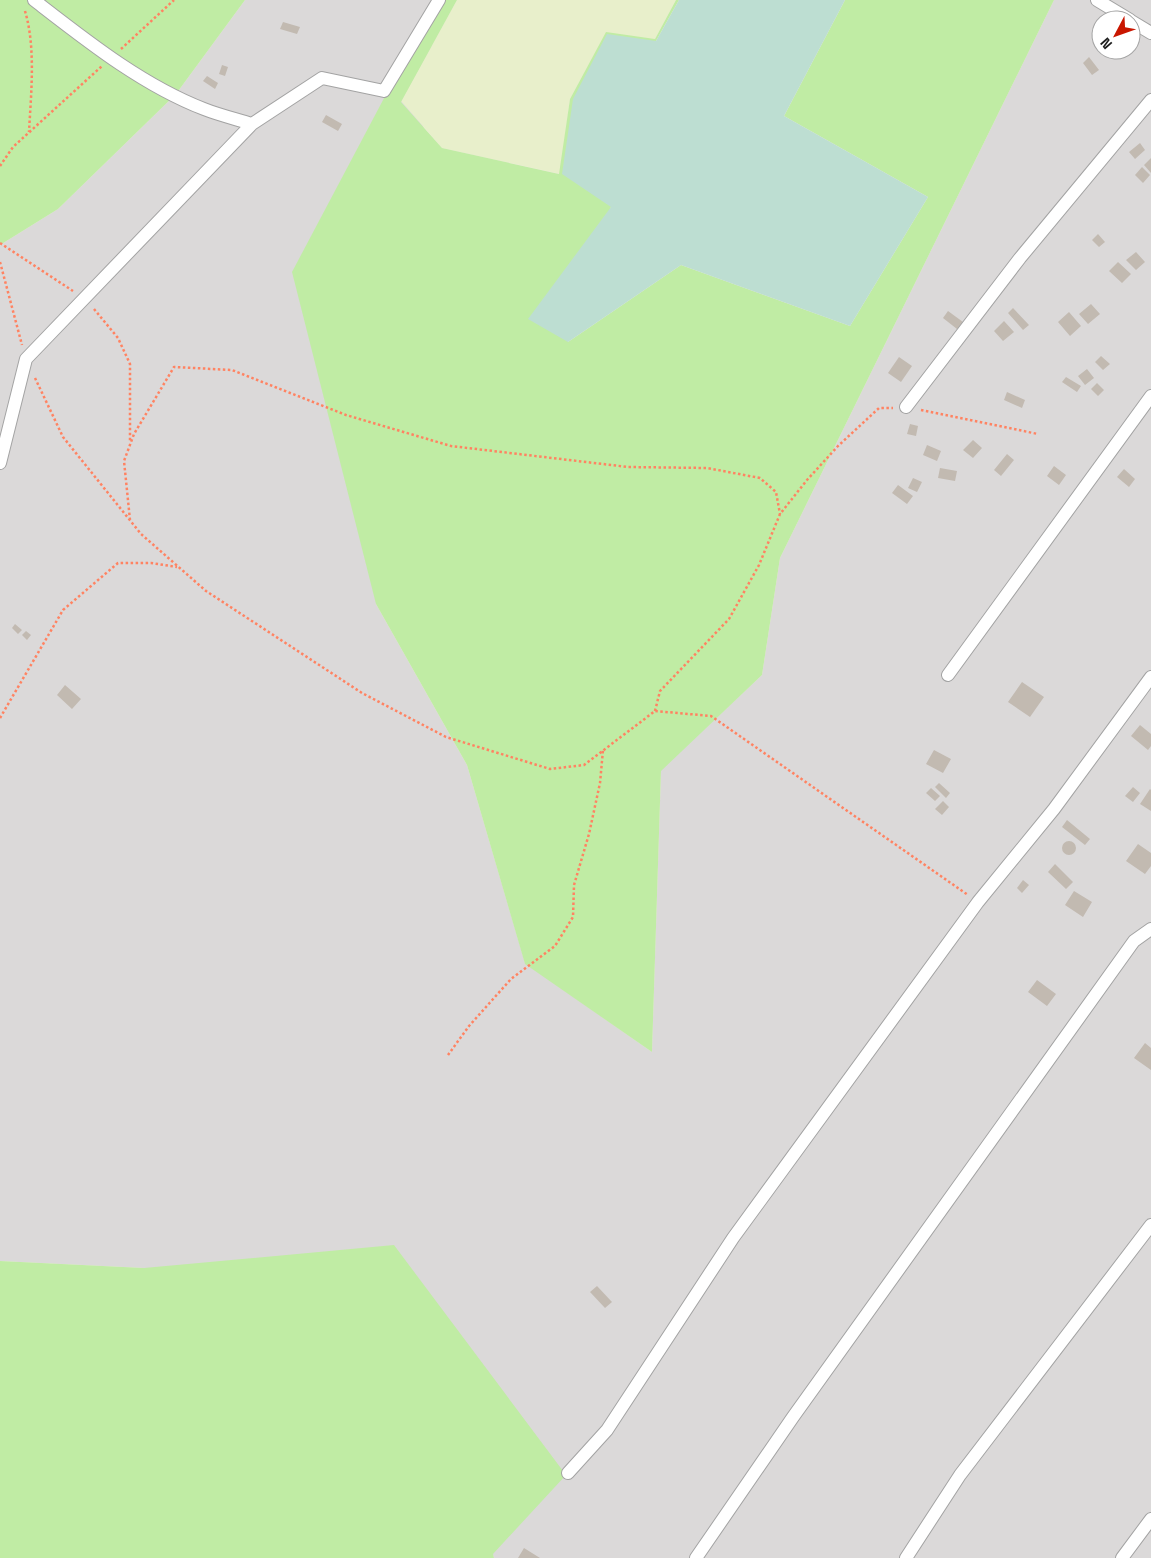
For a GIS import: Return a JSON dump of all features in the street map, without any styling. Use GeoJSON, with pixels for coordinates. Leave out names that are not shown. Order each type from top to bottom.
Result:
{"type":"FeatureCollection","features":[{"type":"Feature","properties":{"kind":"street"},"geometry":{"type":"LineString","coordinates":[[34,0],[149,82],[204,109],[252,124]]}},
{"type":"Feature","properties":{"kind":"street"},"geometry":{"type":"LineString","coordinates":[[0,463],[26,359],[252,124],[322,78],[384,91],[439,0]]}},
{"type":"Feature","properties":{"kind":"street"},"geometry":{"type":"LineString","coordinates":[[1097,0],[1114,10]]}},
{"type":"Feature","properties":{"kind":"street"},"geometry":{"type":"LineString","coordinates":[[906,407],[1020,258],[1151,100]]}},
{"type":"Feature","properties":{"kind":"street"},"geometry":{"type":"LineString","coordinates":[[948,675],[1151,396]]}},
{"type":"Feature","properties":{"kind":"street"},"geometry":{"type":"LineString","coordinates":[[568,1473],[607,1430],[733,1238],[978,902],[1054,809],[1151,678]]}},
{"type":"Feature","properties":{"kind":"street"},"geometry":{"type":"LineString","coordinates":[[696,1558],[793,1417],[1134,941],[1151,929]]}},
{"type":"Feature","properties":{"kind":"street"},"geometry":{"type":"LineString","coordinates":[[906,1558],[960,1475],[1151,1225]]}},
{"type":"Feature","properties":{"kind":"street"},"geometry":{"type":"LineString","coordinates":[[1122,1558],[1151,1519]]}},
{"type":"Feature","properties":{"kind":"path"},"geometry":{"type":"LineString","coordinates":[[0,166],[13,147],[174,0]]}},
{"type":"Feature","properties":{"kind":"path"},"geometry":{"type":"LineString","coordinates":[[24,9],[30,26],[32,91],[28,133]]}},
{"type":"Feature","properties":{"kind":"path"},"geometry":{"type":"LineString","coordinates":[[0,243],[84,298],[118,338],[130,364],[130,446]]}},
{"type":"Feature","properties":{"kind":"path"},"geometry":{"type":"LineString","coordinates":[[0,262],[26,359],[63,437],[141,534],[206,591],[362,693],[446,737],[550,769],[584,765],[656,710],[660,691],[730,619],[759,565],[780,514],[807,480],[838,446],[879,408],[906,407],[964,417],[1038,434]]}},
{"type":"Feature","properties":{"kind":"path"},"geometry":{"type":"LineString","coordinates":[[130,521],[124,461],[134,434],[174,367],[232,370],[346,415],[451,446],[628,467],[706,468],[760,478],[776,492],[780,514]]}},
{"type":"Feature","properties":{"kind":"path"},"geometry":{"type":"LineString","coordinates":[[0,718],[63,610],[118,563],[151,563],[178,567]]}},
{"type":"Feature","properties":{"kind":"path"},"geometry":{"type":"LineString","coordinates":[[656,710],[711,716],[978,902]]}},
{"type":"Feature","properties":{"kind":"path"},"geometry":{"type":"LineString","coordinates":[[448,1054],[469,1026],[512,979],[556,946],[573,917],[574,885],[596,800],[603,750]]}},
{"type":"Feature","properties":{"kind":"shaded area"},"geometry":{"type":"Polygon","coordinates":[[[245,0],[436,0],[376,604],[467,765],[525,963],[652,1052],[661,770],[762,675],[780,558],[1054,0],[1151,0],[1151,1558],[494,1558],[493,1555],[144,1268],[0,1261],[0,245],[58,209],[176,94],[245,0]]]}},
{"type":"Feature","properties":{"kind":"shaded area"},"geometry":{"type":"Polygon","coordinates":[[[679,0],[845,0],[784,116],[928,197],[850,326],[681,265],[568,342],[528,319],[611,207],[562,174],[573,99],[607,34],[656,41],[679,0]]]}},
{"type":"Feature","properties":{"kind":"green space"},"geometry":{"type":"Polygon","coordinates":[[[0,0],[245,0],[176,94],[58,209],[0,245],[0,0]]]}},
{"type":"Feature","properties":{"kind":"green space"},"geometry":{"type":"Polygon","coordinates":[[[436,0],[457,0],[401,102],[442,148],[559,174],[570,99],[606,32],[655,39],[676,0],[679,0],[656,41],[611,207],[568,342],[681,265],[850,326],[928,197],[784,116],[845,0],[1054,0],[780,558],[762,675],[661,771],[652,1052],[525,964],[467,765],[376,604],[292,272],[436,0]]]}},
{"type":"Feature","properties":{"kind":"green space"},"geometry":{"type":"Polygon","coordinates":[[[457,0],[676,0],[655,39],[606,33],[570,99],[560,174],[442,148],[401,101],[457,0]]]}},
{"type":"Feature","properties":{"kind":"green space"},"geometry":{"type":"Polygon","coordinates":[[[394,1245],[566,1475],[493,1554],[494,1558],[0,1558],[0,1261],[144,1268],[394,1245]]]}},
{"type":"Feature","properties":{"kind":"building"},"geometry":{"type":"Polygon","coordinates":[[[283,22],[300,27],[297,34],[280,29],[283,22]]]}},
{"type":"Feature","properties":{"kind":"building"},"geometry":{"type":"Polygon","coordinates":[[[1089,57],[1099,70],[1092,75],[1083,63],[1089,57]]]}},
{"type":"Feature","properties":{"kind":"building"},"geometry":{"type":"Polygon","coordinates":[[[222,65],[228,67],[225,76],[219,74],[222,65]]]}},
{"type":"Feature","properties":{"kind":"building"},"geometry":{"type":"Polygon","coordinates":[[[207,76],[218,83],[215,89],[203,81],[207,76]]]}},
{"type":"Feature","properties":{"kind":"building"},"geometry":{"type":"Polygon","coordinates":[[[326,115],[342,124],[338,131],[322,122],[326,115]]]}},
{"type":"Feature","properties":{"kind":"building"},"geometry":{"type":"Polygon","coordinates":[[[1140,143],[1145,150],[1135,159],[1129,152],[1140,143]]]}},
{"type":"Feature","properties":{"kind":"building"},"geometry":{"type":"Polygon","coordinates":[[[1151,158],[1151,173],[1144,165],[1151,158]]]}},
{"type":"Feature","properties":{"kind":"building"},"geometry":{"type":"Polygon","coordinates":[[[1142,167],[1150,175],[1143,183],[1135,175],[1142,167]]]}},
{"type":"Feature","properties":{"kind":"building"},"geometry":{"type":"Polygon","coordinates":[[[1098,234],[1105,242],[1099,247],[1092,240],[1098,234]]]}},
{"type":"Feature","properties":{"kind":"building"},"geometry":{"type":"Polygon","coordinates":[[[1136,252],[1145,262],[1136,270],[1126,260],[1136,252]]]}},
{"type":"Feature","properties":{"kind":"building"},"geometry":{"type":"Polygon","coordinates":[[[1118,262],[1131,274],[1122,283],[1109,271],[1118,262]]]}},
{"type":"Feature","properties":{"kind":"building"},"geometry":{"type":"Polygon","coordinates":[[[1091,304],[1100,314],[1088,324],[1079,314],[1091,304]]]}},
{"type":"Feature","properties":{"kind":"building"},"geometry":{"type":"Polygon","coordinates":[[[1013,308],[1029,325],[1023,330],[1008,313],[1013,308]]]}},
{"type":"Feature","properties":{"kind":"building"},"geometry":{"type":"Polygon","coordinates":[[[948,311],[963,322],[957,329],[943,318],[948,311]]]}},
{"type":"Feature","properties":{"kind":"building"},"geometry":{"type":"Polygon","coordinates":[[[1069,312],[1081,326],[1070,336],[1058,322],[1069,312]]]}},
{"type":"Feature","properties":{"kind":"building"},"geometry":{"type":"Polygon","coordinates":[[[1004,321],[1014,332],[1003,341],[994,331],[1004,321]]]}},
{"type":"Feature","properties":{"kind":"building"},"geometry":{"type":"Polygon","coordinates":[[[1101,356],[1110,364],[1103,370],[1095,362],[1101,356]]]}},
{"type":"Feature","properties":{"kind":"building"},"geometry":{"type":"Polygon","coordinates":[[[899,357],[912,366],[901,382],[888,373],[899,357]]]}},
{"type":"Feature","properties":{"kind":"building"},"geometry":{"type":"Polygon","coordinates":[[[1087,369],[1094,378],[1085,385],[1078,376],[1087,369]]]}},
{"type":"Feature","properties":{"kind":"building"},"geometry":{"type":"Polygon","coordinates":[[[1066,377],[1081,386],[1077,392],[1062,382],[1066,377]]]}},
{"type":"Feature","properties":{"kind":"building"},"geometry":{"type":"Polygon","coordinates":[[[1097,383],[1104,390],[1098,396],[1091,389],[1097,383]]]}},
{"type":"Feature","properties":{"kind":"building"},"geometry":{"type":"Polygon","coordinates":[[[1007,392],[1025,400],[1022,408],[1004,400],[1007,392]]]}},
{"type":"Feature","properties":{"kind":"building"},"geometry":{"type":"Polygon","coordinates":[[[910,424],[918,426],[916,436],[907,434],[910,424]]]}},
{"type":"Feature","properties":{"kind":"building"},"geometry":{"type":"Polygon","coordinates":[[[973,440],[982,448],[973,458],[963,450],[973,440]]]}},
{"type":"Feature","properties":{"kind":"building"},"geometry":{"type":"Polygon","coordinates":[[[927,445],[941,451],[937,461],[923,455],[927,445]]]}},
{"type":"Feature","properties":{"kind":"building"},"geometry":{"type":"Polygon","coordinates":[[[1007,454],[1014,460],[1001,476],[994,470],[1007,454]]]}},
{"type":"Feature","properties":{"kind":"building"},"geometry":{"type":"Polygon","coordinates":[[[1054,466],[1066,475],[1059,485],[1047,476],[1054,466]]]}},
{"type":"Feature","properties":{"kind":"building"},"geometry":{"type":"Polygon","coordinates":[[[940,468],[957,471],[955,481],[938,478],[940,468]]]}},
{"type":"Feature","properties":{"kind":"building"},"geometry":{"type":"Polygon","coordinates":[[[1124,469],[1135,479],[1129,487],[1117,477],[1124,469]]]}},
{"type":"Feature","properties":{"kind":"building"},"geometry":{"type":"Polygon","coordinates":[[[913,478],[922,482],[917,492],[908,488],[913,478]]]}},
{"type":"Feature","properties":{"kind":"building"},"geometry":{"type":"Polygon","coordinates":[[[898,485],[913,496],[907,504],[892,493],[898,485]]]}},
{"type":"Feature","properties":{"kind":"building"},"geometry":{"type":"Polygon","coordinates":[[[15,624],[22,630],[18,634],[12,628],[15,624]]]}},
{"type":"Feature","properties":{"kind":"building"},"geometry":{"type":"Polygon","coordinates":[[[26,631],[31,635],[27,640],[22,635],[26,631]]]}},
{"type":"Feature","properties":{"kind":"building"},"geometry":{"type":"Polygon","coordinates":[[[1022,682],[1044,697],[1030,717],[1008,702],[1022,682]]]}},
{"type":"Feature","properties":{"kind":"building"},"geometry":{"type":"Polygon","coordinates":[[[65,685],[81,699],[72,709],[57,695],[65,685]]]}},
{"type":"Feature","properties":{"kind":"building"},"geometry":{"type":"Polygon","coordinates":[[[1140,725],[1151,734],[1151,746],[1148,750],[1131,736],[1140,725]]]}},
{"type":"Feature","properties":{"kind":"building"},"geometry":{"type":"Polygon","coordinates":[[[934,750],[951,759],[943,773],[926,764],[934,750]]]}},
{"type":"Feature","properties":{"kind":"building"},"geometry":{"type":"Polygon","coordinates":[[[939,783],[950,793],[946,798],[935,787],[939,783]]]}},
{"type":"Feature","properties":{"kind":"building"},"geometry":{"type":"Polygon","coordinates":[[[1133,787],[1140,793],[1133,802],[1125,796],[1133,787]]]}},
{"type":"Feature","properties":{"kind":"building"},"geometry":{"type":"Polygon","coordinates":[[[931,788],[940,796],[935,801],[926,793],[931,788]]]}},
{"type":"Feature","properties":{"kind":"building"},"geometry":{"type":"Polygon","coordinates":[[[1151,790],[1151,811],[1140,804],[1151,790]]]}},
{"type":"Feature","properties":{"kind":"building"},"geometry":{"type":"Polygon","coordinates":[[[943,801],[949,807],[942,815],[935,809],[943,801]]]}},
{"type":"Feature","properties":{"kind":"building"},"geometry":{"type":"Polygon","coordinates":[[[1067,820],[1090,839],[1085,845],[1062,827],[1067,820]]]}},
{"type":"Feature","properties":{"kind":"building"},"geometry":{"type":"Polygon","coordinates":[[[1069,841],[1074,843],[1076,848],[1074,853],[1069,855],[1064,853],[1062,848],[1064,843],[1069,841]]]}},
{"type":"Feature","properties":{"kind":"building"},"geometry":{"type":"Polygon","coordinates":[[[1138,844],[1151,853],[1151,866],[1145,874],[1126,861],[1138,844]]]}},
{"type":"Feature","properties":{"kind":"building"},"geometry":{"type":"Polygon","coordinates":[[[1055,864],[1073,882],[1066,889],[1048,872],[1055,864]]]}},
{"type":"Feature","properties":{"kind":"building"},"geometry":{"type":"Polygon","coordinates":[[[1023,880],[1029,885],[1022,893],[1017,888],[1023,880]]]}},
{"type":"Feature","properties":{"kind":"building"},"geometry":{"type":"Polygon","coordinates":[[[1074,891],[1092,902],[1083,917],[1065,905],[1074,891]]]}},
{"type":"Feature","properties":{"kind":"building"},"geometry":{"type":"Polygon","coordinates":[[[1037,980],[1056,994],[1047,1006],[1028,992],[1037,980]]]}},
{"type":"Feature","properties":{"kind":"building"},"geometry":{"type":"Polygon","coordinates":[[[1145,1043],[1151,1048],[1151,1070],[1134,1058],[1145,1043]]]}},
{"type":"Feature","properties":{"kind":"building"},"geometry":{"type":"Polygon","coordinates":[[[597,1286],[612,1302],[605,1308],[590,1292],[597,1286]]]}},
{"type":"Feature","properties":{"kind":"building"},"geometry":{"type":"Polygon","coordinates":[[[524,1548],[540,1558],[518,1558],[524,1548]]]}}]}
